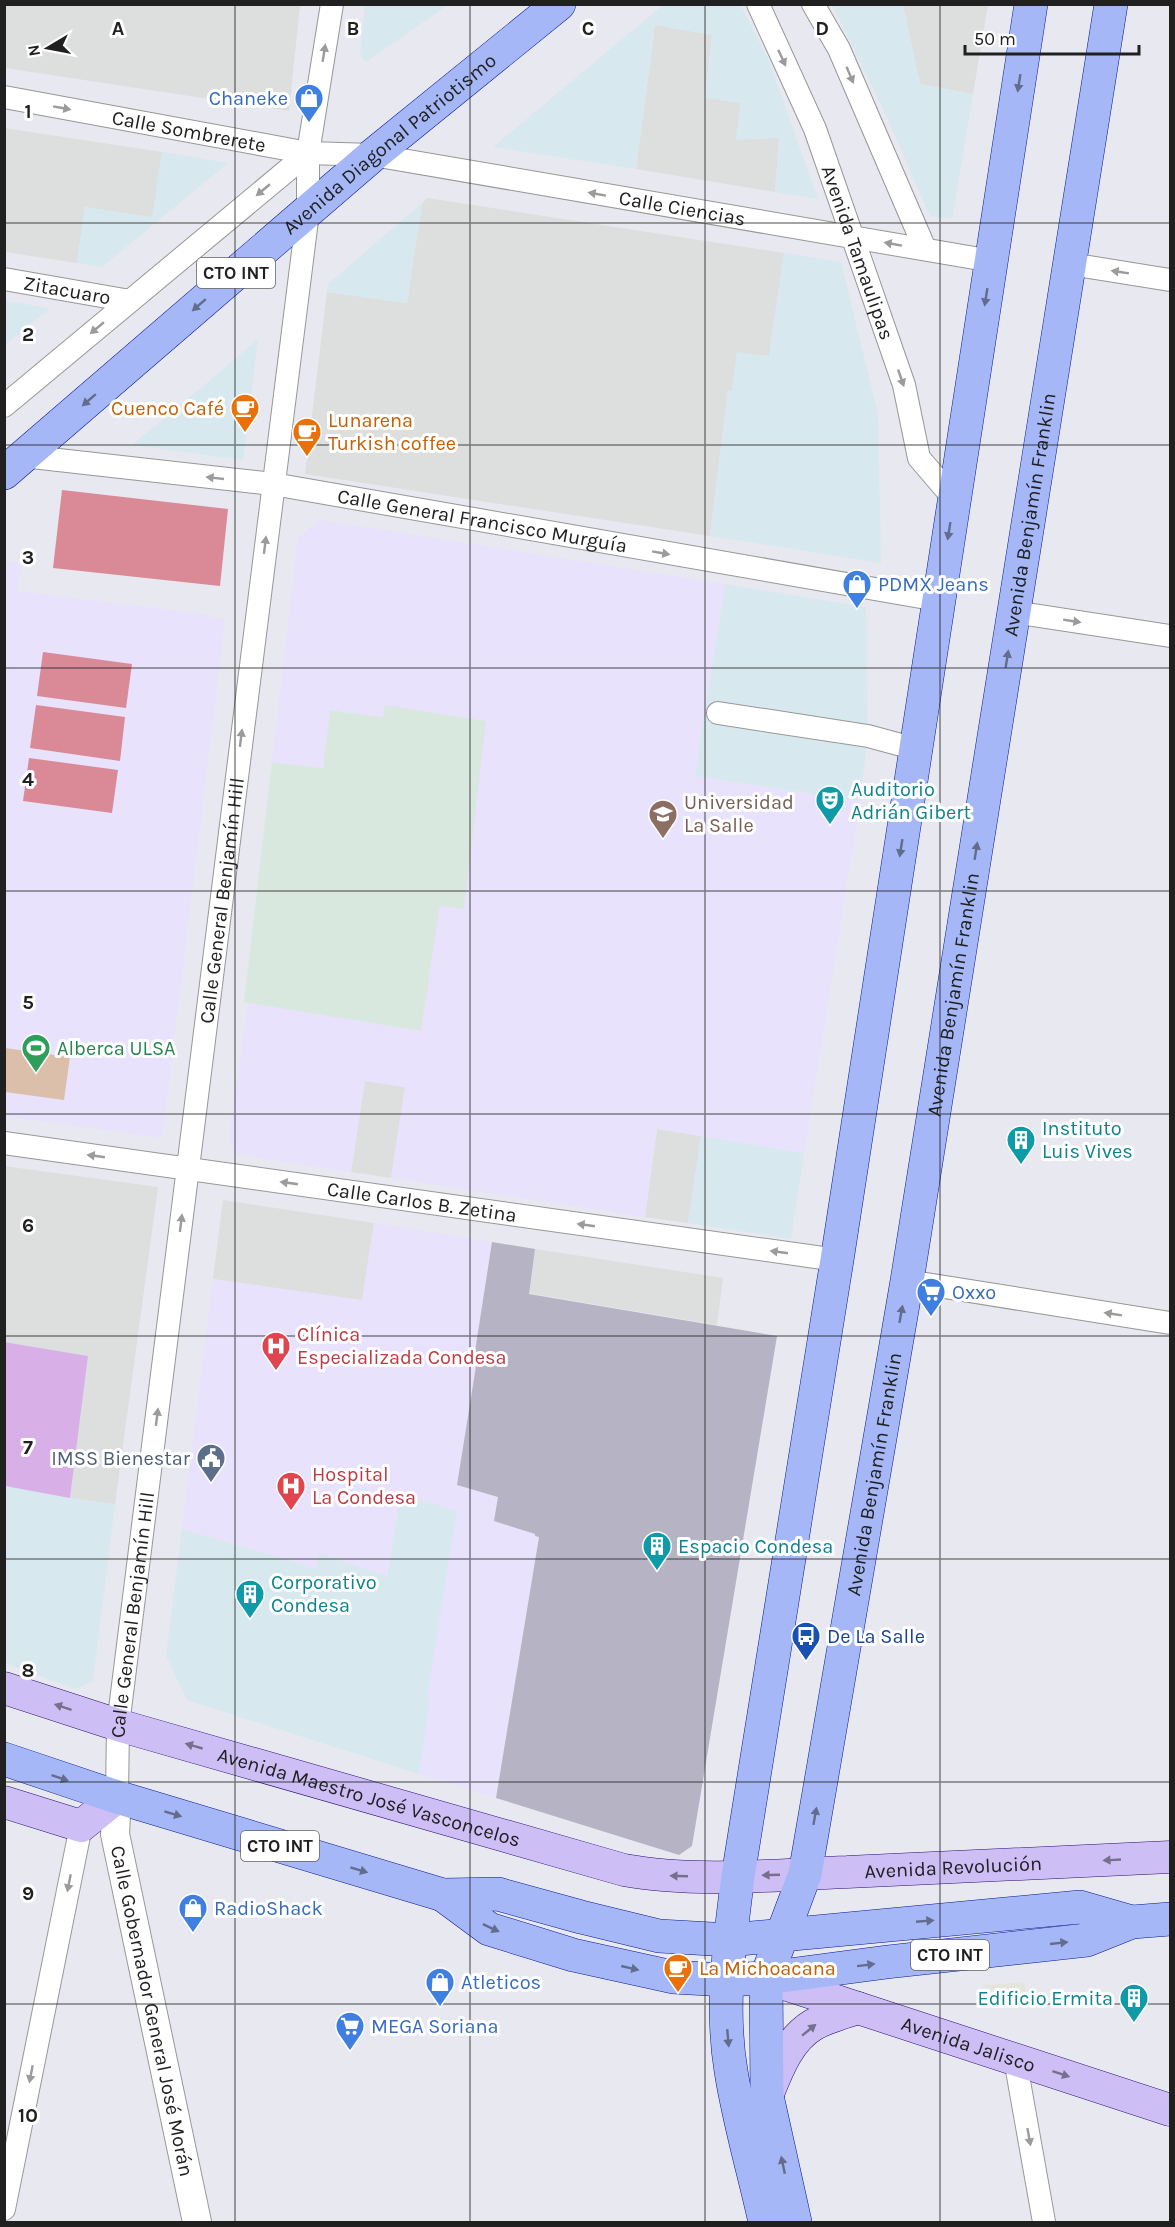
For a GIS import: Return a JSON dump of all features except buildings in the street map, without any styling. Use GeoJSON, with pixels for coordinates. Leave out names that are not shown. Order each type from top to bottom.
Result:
{"type":"FeatureCollection","features":[{"type":"Feature","properties":{"kind":"main road","name":"Avenida Diagonal Patriotismo"},"geometry":{"type":"LineString","coordinates":[[11,461],[373,155],[559,4]]}},
{"type":"Feature","properties":{"kind":"main road"},"geometry":{"type":"LineString","coordinates":[[765,2223],[731,2070],[726,1980],[730,1940],[738,1875],[837,1260],[1031,4]]}},
{"type":"Feature","properties":{"kind":"main road","name":"Avenida Benjamín Franklin"},"geometry":{"type":"LineString","coordinates":[[766,1978],[805,1874],[907,1281],[1111,4]]}},
{"type":"Feature","properties":{"kind":"main road","name":"Avenida Maestro José Vasconcelos"},"geometry":{"type":"LineString","coordinates":[[4,1688],[118,1725],[624,1870],[652,1875],[738,1875]]}},
{"type":"Feature","properties":{"kind":"main road","name":"CTO INT"},"geometry":{"type":"LineString","coordinates":[[4,1759],[117,1797],[443,1895],[498,1894],[659,1936],[730,1940],[1080,1907],[1132,1922]]}},
{"type":"Feature","properties":{"kind":"main road"},"geometry":{"type":"LineString","coordinates":[[4,1802],[81,1826],[117,1797]]}},
{"type":"Feature","properties":{"kind":"main road","name":"Avenida Revolución"},"geometry":{"type":"LineString","coordinates":[[738,1875],[1170,1857]]}},
{"type":"Feature","properties":{"kind":"main road","name":"CTO INT"},"geometry":{"type":"LineString","coordinates":[[443,1895],[489,1929],[573,1955],[673,1977],[726,1980],[766,1978],[877,1963],[1087,1940],[1132,1922],[1170,1919]]}},
{"type":"Feature","properties":{"kind":"main road"},"geometry":{"type":"LineString","coordinates":[[766,1978],[767,2096],[795,2223]]}},
{"type":"Feature","properties":{"kind":"main road","name":"Avenida Jalisco"},"geometry":{"type":"LineString","coordinates":[[766,1978],[1170,2110]]}},
{"type":"Feature","properties":{"kind":"main road"},"geometry":{"type":"LineString","coordinates":[[767,2096],[780,2064],[792,2045],[811,2026],[858,2008]]}},
{"type":"Feature","properties":{"kind":"street","name":"Calle General Benjamín Hill"},"geometry":{"type":"LineString","coordinates":[[117,1797],[118,1725],[308,212],[308,153],[332,4]]}},
{"type":"Feature","properties":{"kind":"street","name":"Avenida Tamaulipas"},"geometry":{"type":"LineString","coordinates":[[758,4],[815,129],[904,385],[919,458],[955,500]]}},
{"type":"Feature","properties":{"kind":"street"},"geometry":{"type":"LineString","coordinates":[[813,4],[839,49],[925,249]]}},
{"type":"Feature","properties":{"kind":"street","name":"Calle Sombrerete"},"geometry":{"type":"LineString","coordinates":[[4,97],[308,153],[373,155]]}},
{"type":"Feature","properties":{"kind":"street"},"geometry":{"type":"LineString","coordinates":[[4,406],[308,153]]}},
{"type":"Feature","properties":{"kind":"street","name":"Calle Ciencias"},"geometry":{"type":"LineString","coordinates":[[373,155],[992,261]]}},
{"type":"Feature","properties":{"kind":"street"},"geometry":{"type":"LineString","coordinates":[[1070,264],[1170,280]]}},
{"type":"Feature","properties":{"kind":"street","name":"Zitacuaro"},"geometry":{"type":"LineString","coordinates":[[4,279],[130,301]]}},
{"type":"Feature","properties":{"kind":"street","name":"Calle General Francisco Murguía"},"geometry":{"type":"LineString","coordinates":[[11,461],[273,484],[938,600]]}},
{"type":"Feature","properties":{"kind":"street"},"geometry":{"type":"LineString","coordinates":[[1014,612],[1170,636]]}},
{"type":"Feature","properties":{"kind":"street"},"geometry":{"type":"LineString","coordinates":[[718,713],[868,736],[916,749]]}},
{"type":"Feature","properties":{"kind":"street","name":"Calle Carlos B. Zetina"},"geometry":{"type":"LineString","coordinates":[[4,1143],[837,1260]]}},
{"type":"Feature","properties":{"kind":"street"},"geometry":{"type":"LineString","coordinates":[[907,1281],[1170,1323]]}},
{"type":"Feature","properties":{"kind":"street","name":"Calle Gobernador General José Morán"},"geometry":{"type":"LineString","coordinates":[[117,1797],[115,1834],[197,2223]]}},
{"type":"Feature","properties":{"kind":"street"},"geometry":{"type":"LineString","coordinates":[[4,2209],[81,1826]]}},
{"type":"Feature","properties":{"kind":"street"},"geometry":{"type":"LineString","coordinates":[[1015,2059],[1044,2223]]}},
{"type":"Feature","properties":{"kind":"shaded area"},"geometry":{"type":"Polygon","coordinates":[[[365,4],[448,5],[366,62],[360,55],[365,4]]]}},
{"type":"Feature","properties":{"kind":"shaded area"},"geometry":{"type":"Polygon","coordinates":[[[4,5],[300,5],[289,111],[5,68],[4,5]]]}},
{"type":"Feature","properties":{"kind":"shaded area"},"geometry":{"type":"Polygon","coordinates":[[[663,5],[741,5],[769,61],[818,199],[775,192],[779,138],[736,140],[740,103],[705,98],[712,35],[655,25],[636,169],[493,147],[663,5]]]}},
{"type":"Feature","properties":{"kind":"shaded area"},"geometry":{"type":"Polygon","coordinates":[[[832,5],[903,5],[920,84],[973,94],[952,219],[930,216],[881,104],[832,5]]]}},
{"type":"Feature","properties":{"kind":"shaded area"},"geometry":{"type":"Polygon","coordinates":[[[903,5],[988,5],[973,94],[920,84],[903,5]]]}},
{"type":"Feature","properties":{"kind":"shaded area"},"geometry":{"type":"Polygon","coordinates":[[[655,25],[712,35],[705,97],[740,103],[779,138],[775,192],[636,169],[655,25]]]}},
{"type":"Feature","properties":{"kind":"shaded area"},"geometry":{"type":"Polygon","coordinates":[[[4,128],[162,152],[153,218],[85,207],[77,263],[5,252],[4,128]]]}},
{"type":"Feature","properties":{"kind":"shaded area"},"geometry":{"type":"Polygon","coordinates":[[[162,152],[228,163],[102,267],[77,263],[85,207],[152,217],[162,152]]]}},
{"type":"Feature","properties":{"kind":"shaded area"},"geometry":{"type":"Polygon","coordinates":[[[427,198],[784,253],[769,356],[737,353],[732,391],[728,391],[710,536],[305,474],[327,292],[407,303],[422,203],[427,198]]]}},
{"type":"Feature","properties":{"kind":"shaded area"},"geometry":{"type":"Polygon","coordinates":[[[422,203],[407,303],[327,292],[328,284],[422,203]]]}},
{"type":"Feature","properties":{"kind":"shaded area"},"geometry":{"type":"Polygon","coordinates":[[[784,253],[841,262],[878,414],[881,563],[710,536],[728,390],[732,391],[737,352],[769,356],[784,253]]]}},
{"type":"Feature","properties":{"kind":"shaded area"},"geometry":{"type":"Polygon","coordinates":[[[5,301],[50,308],[5,345],[5,301]]]}},
{"type":"Feature","properties":{"kind":"shaded area"},"geometry":{"type":"Polygon","coordinates":[[[258,339],[243,460],[132,445],[201,388],[258,339]]]}},
{"type":"Feature","properties":{"kind":"shaded area"},"geometry":{"type":"Polygon","coordinates":[[[62,490],[228,509],[220,586],[53,568],[62,490]]]}},
{"type":"Feature","properties":{"kind":"shaded area","name":"Universidad La Salle"},"geometry":{"type":"Polygon","coordinates":[[[320,520],[725,584],[695,776],[860,801],[804,1153],[657,1129],[645,1217],[391,1178],[405,1087],[365,1081],[351,1172],[235,1154],[229,1137],[248,1003],[421,1031],[440,906],[464,909],[486,721],[385,705],[383,717],[330,710],[323,768],[272,762],[298,538],[320,520]]]}},
{"type":"Feature","properties":{"kind":"shaded area"},"geometry":{"type":"Polygon","coordinates":[[[6,561],[17,563],[22,569],[17,591],[210,615],[210,618],[225,619],[162,1138],[5,1116],[4,563],[6,561]]]}},
{"type":"Feature","properties":{"kind":"shaded area"},"geometry":{"type":"Polygon","coordinates":[[[725,584],[866,607],[868,736],[860,801],[694,776],[725,584]]]}},
{"type":"Feature","properties":{"kind":"shaded area"},"geometry":{"type":"Polygon","coordinates":[[[43,652],[132,664],[126,708],[37,696],[43,652]]]}},
{"type":"Feature","properties":{"kind":"shaded area"},"geometry":{"type":"Polygon","coordinates":[[[36,705],[125,717],[120,761],[30,748],[36,705]]]}},
{"type":"Feature","properties":{"kind":"shaded area"},"geometry":{"type":"Polygon","coordinates":[[[384,705],[487,721],[464,910],[440,906],[421,1032],[244,1002],[272,762],[323,768],[330,710],[382,717],[384,705]]]}},
{"type":"Feature","properties":{"kind":"shaded area"},"geometry":{"type":"Polygon","coordinates":[[[29,758],[118,770],[112,813],[23,801],[29,758]]]}},
{"type":"Feature","properties":{"kind":"shaded area","name":"Alberca ULSA"},"geometry":{"type":"Polygon","coordinates":[[[5,1048],[70,1057],[64,1100],[5,1092],[5,1048]]]}},
{"type":"Feature","properties":{"kind":"shaded area"},"geometry":{"type":"Polygon","coordinates":[[[365,1081],[405,1087],[391,1178],[351,1172],[365,1081]]]}},
{"type":"Feature","properties":{"kind":"shaded area"},"geometry":{"type":"Polygon","coordinates":[[[657,1129],[701,1136],[688,1223],[645,1217],[657,1129]]]}},
{"type":"Feature","properties":{"kind":"shaded area"},"geometry":{"type":"Polygon","coordinates":[[[701,1136],[804,1153],[791,1239],[688,1223],[701,1136]]]}},
{"type":"Feature","properties":{"kind":"shaded area"},"geometry":{"type":"Polygon","coordinates":[[[4,1166],[158,1187],[115,1504],[70,1498],[88,1356],[5,1342],[4,1166]]]}},
{"type":"Feature","properties":{"kind":"shaded area"},"geometry":{"type":"Polygon","coordinates":[[[223,1200],[374,1223],[362,1301],[213,1279],[223,1200]]]}},
{"type":"Feature","properties":{"kind":"shaded area"},"geometry":{"type":"Polygon","coordinates":[[[374,1223],[492,1242],[474,1358],[477,1359],[498,1497],[539,1537],[496,1798],[419,1774],[430,1699],[427,1697],[457,1511],[401,1493],[387,1576],[319,1553],[316,1568],[182,1529],[213,1279],[362,1300],[374,1223]]]}},
{"type":"Feature","properties":{"kind":"shaded area","name":"Espacio Condesa"},"geometry":{"type":"Polygon","coordinates":[[[492,1242],[535,1249],[529,1294],[777,1336],[692,1846],[679,1855],[496,1798],[539,1537],[494,1521],[498,1497],[457,1485],[477,1360],[474,1358],[492,1242]]]}},
{"type":"Feature","properties":{"kind":"shaded area"},"geometry":{"type":"Polygon","coordinates":[[[535,1249],[723,1278],[717,1325],[528,1293],[535,1249]]]}},
{"type":"Feature","properties":{"kind":"shaded area"},"geometry":{"type":"Polygon","coordinates":[[[4,1342],[88,1356],[70,1498],[115,1504],[93,1681],[76,1689],[5,1663],[4,1342]]]}},
{"type":"Feature","properties":{"kind":"shaded area"},"geometry":{"type":"Polygon","coordinates":[[[4,1342],[88,1356],[70,1498],[5,1486],[4,1342]]]}},
{"type":"Feature","properties":{"kind":"shaded area"},"geometry":{"type":"Polygon","coordinates":[[[401,1493],[457,1511],[428,1697],[430,1698],[419,1774],[187,1700],[166,1656],[182,1529],[315,1568],[319,1553],[387,1576],[401,1493]]]}},
{"type":"Feature","properties":{"kind":"shaded area"},"geometry":{"type":"Polygon","coordinates":[[[1025,1982],[1025,1999],[980,1986],[1025,1982]]]}},
{"type":"Feature","properties":{"kind":"place","name":"Chaneke"},"geometry":{"type":"Point","coordinates":[309,124]}},
{"type":"Feature","properties":{"kind":"place","name":"Cuenco Café"},"geometry":{"type":"Point","coordinates":[245,434]}},
{"type":"Feature","properties":{"kind":"place","name":"Lunarena Turkish coffee"},"geometry":{"type":"Point","coordinates":[307,458]}},
{"type":"Feature","properties":{"kind":"place","name":"PDMX Jeans"},"geometry":{"type":"Point","coordinates":[857,610]}},
{"type":"Feature","properties":{"kind":"place","name":"Auditorio Adrián Gibert"},"geometry":{"type":"Point","coordinates":[830,826]}},
{"type":"Feature","properties":{"kind":"place","name":"Universidad La Salle"},"geometry":{"type":"Point","coordinates":[663,840]}},
{"type":"Feature","properties":{"kind":"place","name":"Alberca ULSA"},"geometry":{"type":"Point","coordinates":[36,1074]}},
{"type":"Feature","properties":{"kind":"place","name":"Instituto Luis Vives"},"geometry":{"type":"Point","coordinates":[1021,1166]}},
{"type":"Feature","properties":{"kind":"place","name":"Oxxo"},"geometry":{"type":"Point","coordinates":[931,1318]}},
{"type":"Feature","properties":{"kind":"place","name":"Clínica Especializada Condesa"},"geometry":{"type":"Point","coordinates":[276,1372]}},
{"type":"Feature","properties":{"kind":"place","name":"IMSS Bienestar"},"geometry":{"type":"Point","coordinates":[211,1484]}},
{"type":"Feature","properties":{"kind":"place","name":"Hospital La Condesa"},"geometry":{"type":"Point","coordinates":[291,1512]}},
{"type":"Feature","properties":{"kind":"place","name":"Espacio Condesa"},"geometry":{"type":"Point","coordinates":[657,1572]}},
{"type":"Feature","properties":{"kind":"place","name":"Corporativo Condesa"},"geometry":{"type":"Point","coordinates":[250,1620]}},
{"type":"Feature","properties":{"kind":"place","name":"De La Salle"},"geometry":{"type":"Point","coordinates":[806,1662]}},
{"type":"Feature","properties":{"kind":"place","name":"RadioShack"},"geometry":{"type":"Point","coordinates":[193,1934]}},
{"type":"Feature","properties":{"kind":"place","name":"La Michoacana"},"geometry":{"type":"Point","coordinates":[678,1994]}},
{"type":"Feature","properties":{"kind":"place","name":"Atleticos"},"geometry":{"type":"Point","coordinates":[440,2008]}},
{"type":"Feature","properties":{"kind":"place","name":"Edificio Ermita"},"geometry":{"type":"Point","coordinates":[1134,2024]}},
{"type":"Feature","properties":{"kind":"place","name":"MEGA Soriana"},"geometry":{"type":"Point","coordinates":[350,2052]}}]}
